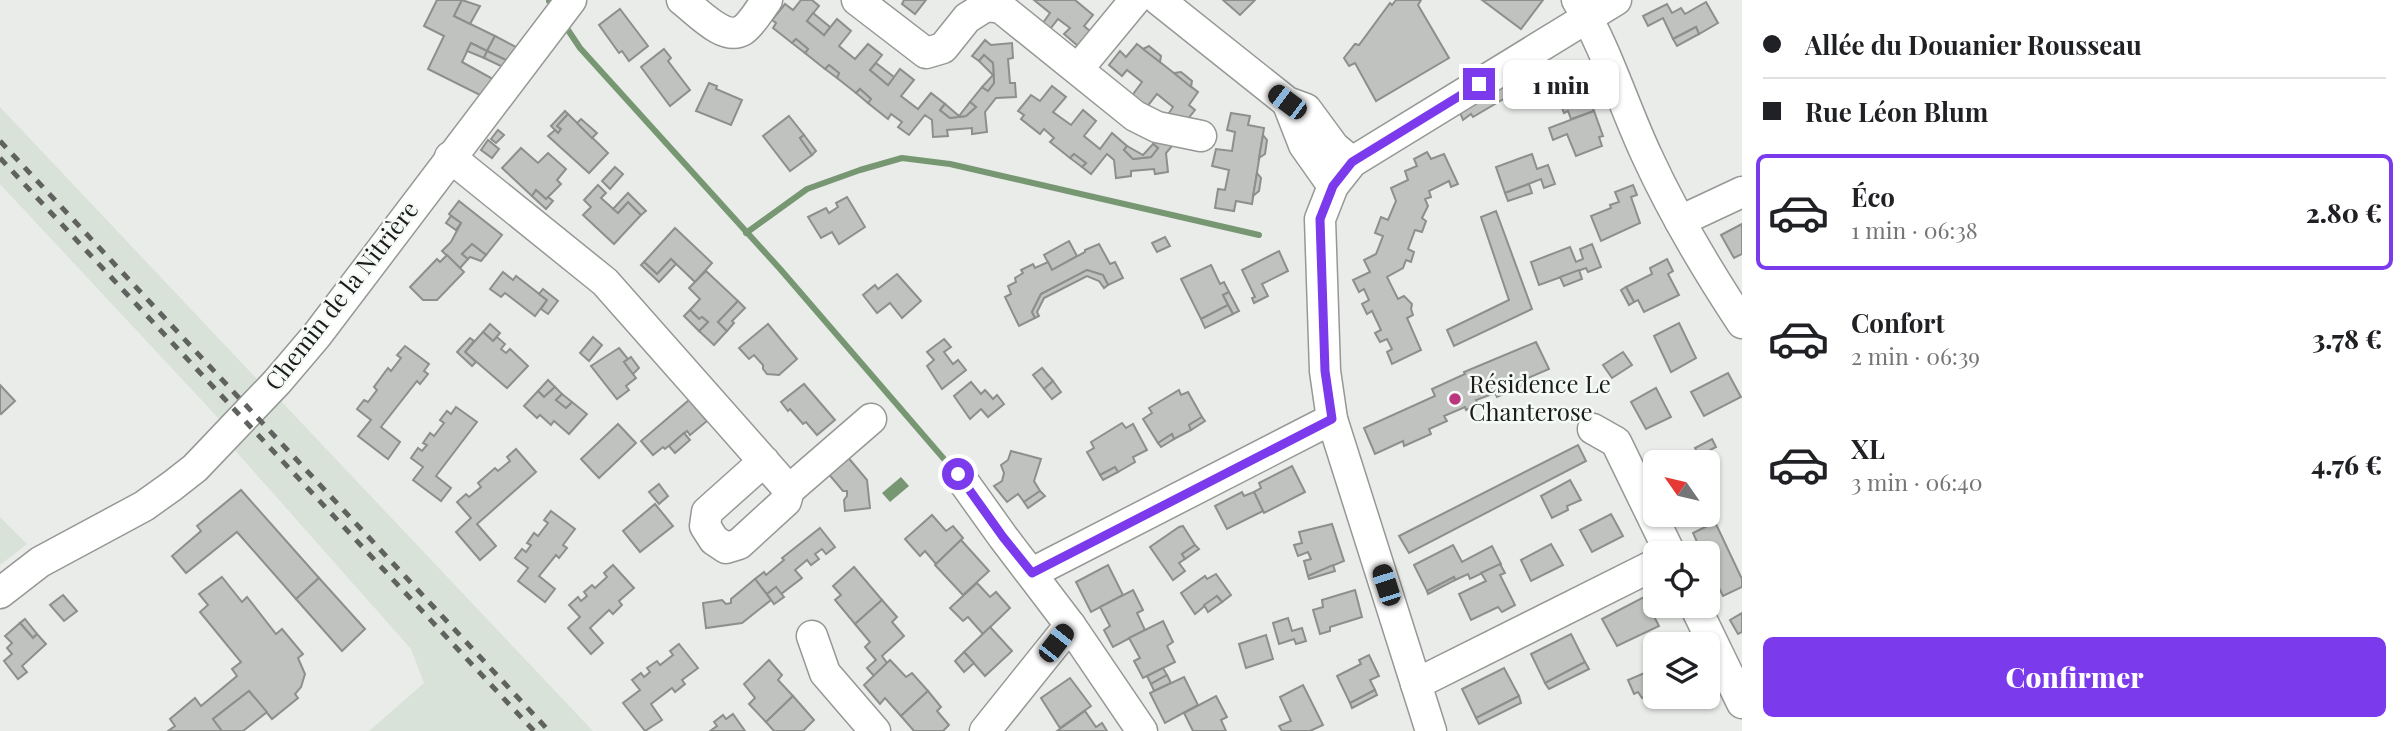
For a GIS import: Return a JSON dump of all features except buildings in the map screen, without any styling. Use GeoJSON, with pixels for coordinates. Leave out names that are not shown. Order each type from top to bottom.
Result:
{"type":"FeatureCollection","features":[{"type":"Feature","properties":{"kind":"street","name":"Chemin de la Nitrière"},"geometry":{"type":"LineString","coordinates":[[0,593],[40,562],[144,506],[195,468],[317,335],[571,0]]}},
{"type":"Feature","properties":{"kind":"street"},"geometry":{"type":"LineString","coordinates":[[682,0],[722,30],[732,34],[744,30],[767,0]]}},
{"type":"Feature","properties":{"kind":"street"},"geometry":{"type":"LineString","coordinates":[[857,0],[926,53],[943,48],[967,18],[986,6],[1001,8],[1136,116],[1157,127],[1201,136]]}},
{"type":"Feature","properties":{"kind":"street"},"geometry":{"type":"LineString","coordinates":[[1078,69],[1135,0]]}},
{"type":"Feature","properties":{"kind":"street"},"geometry":{"type":"LineString","coordinates":[[1159,0],[1287,102],[1306,109],[1334,147],[1352,162]]}},
{"type":"Feature","properties":{"kind":"street"},"geometry":{"type":"LineString","coordinates":[[1431,731],[1332,419],[1325,371],[1320,219],[1333,186],[1352,162],[1582,9],[1616,0]]}},
{"type":"Feature","properties":{"kind":"street"},"geometry":{"type":"LineString","coordinates":[[1582,9],[1647,157],[1696,254],[1742,323]]}},
{"type":"Feature","properties":{"kind":"street"},"geometry":{"type":"LineString","coordinates":[[1287,102],[1304,145],[1333,186]]}},
{"type":"Feature","properties":{"kind":"street"},"geometry":{"type":"LineString","coordinates":[[450,157],[606,282],[789,490]]}},
{"type":"Feature","properties":{"kind":"street"},"geometry":{"type":"LineString","coordinates":[[1680,221],[1742,192]]}},
{"type":"Feature","properties":{"kind":"street"},"geometry":{"type":"LineString","coordinates":[[764,461],[707,512],[705,526],[714,540],[726,548],[739,544],[786,501],[789,490],[871,419]]}},
{"type":"Feature","properties":{"kind":"street"},"geometry":{"type":"LineString","coordinates":[[1032,573],[1332,419]]}},
{"type":"Feature","properties":{"kind":"street"},"geometry":{"type":"LineString","coordinates":[[1593,429],[1616,442],[1664,541]]}},
{"type":"Feature","properties":{"kind":"street"},"geometry":{"type":"LineString","coordinates":[[958,474],[1070,625],[1142,731]]}},
{"type":"Feature","properties":{"kind":"street"},"geometry":{"type":"LineString","coordinates":[[1416,684],[1643,570]]}},
{"type":"Feature","properties":{"kind":"street"},"geometry":{"type":"LineString","coordinates":[[1701,618],[1742,703]]}},
{"type":"Feature","properties":{"kind":"street"},"geometry":{"type":"LineString","coordinates":[[985,731],[1070,625]]}},
{"type":"Feature","properties":{"kind":"street"},"geometry":{"type":"LineString","coordinates":[[812,636],[825,673],[875,731]]}},
{"type":"Feature","properties":{"kind":"shaded area"},"geometry":{"type":"Polygon","coordinates":[[[0,107],[257,379],[222,422],[0,184],[0,107]]]}},
{"type":"Feature","properties":{"kind":"shaded area"},"geometry":{"type":"Polygon","coordinates":[[[279,399],[593,731],[369,731],[424,683],[411,649],[233,448],[279,399]]]}},
{"type":"Feature","properties":{"kind":"shaded area"},"geometry":{"type":"Polygon","coordinates":[[[901,477],[909,486],[890,502],[882,493],[901,477]]]}},
{"type":"Feature","properties":{"kind":"shaded area"},"geometry":{"type":"Polygon","coordinates":[[[0,517],[27,544],[0,565],[0,517]]]}},
{"type":"Feature","properties":{"kind":"waterway"},"geometry":{"type":"LineString","coordinates":[[568,30],[580,48],[781,270],[944,459]]}},
{"type":"Feature","properties":{"kind":"waterway"},"geometry":{"type":"LineString","coordinates":[[746,233],[807,189],[902,158],[950,164],[1259,235]]}},
{"type":"Feature","properties":{"kind":"railway"},"geometry":{"type":"LineString","coordinates":[[0,141],[549,731]]}},
{"type":"Feature","properties":{"kind":"railway"},"geometry":{"type":"LineString","coordinates":[[0,158],[534,731]]}},
{"type":"Feature","properties":{"kind":"place","name":"Résidence Le Chanterose"},"geometry":{"type":"Point","coordinates":[1455,399]}},
{"type":"Feature","properties":{"kind":"route"},"geometry":{"type":"LineString","coordinates":[[958,474],[1032,573],[1332,419],[1325,371],[1320,219],[1333,186],[1352,162],[1479,84]]}}]}
